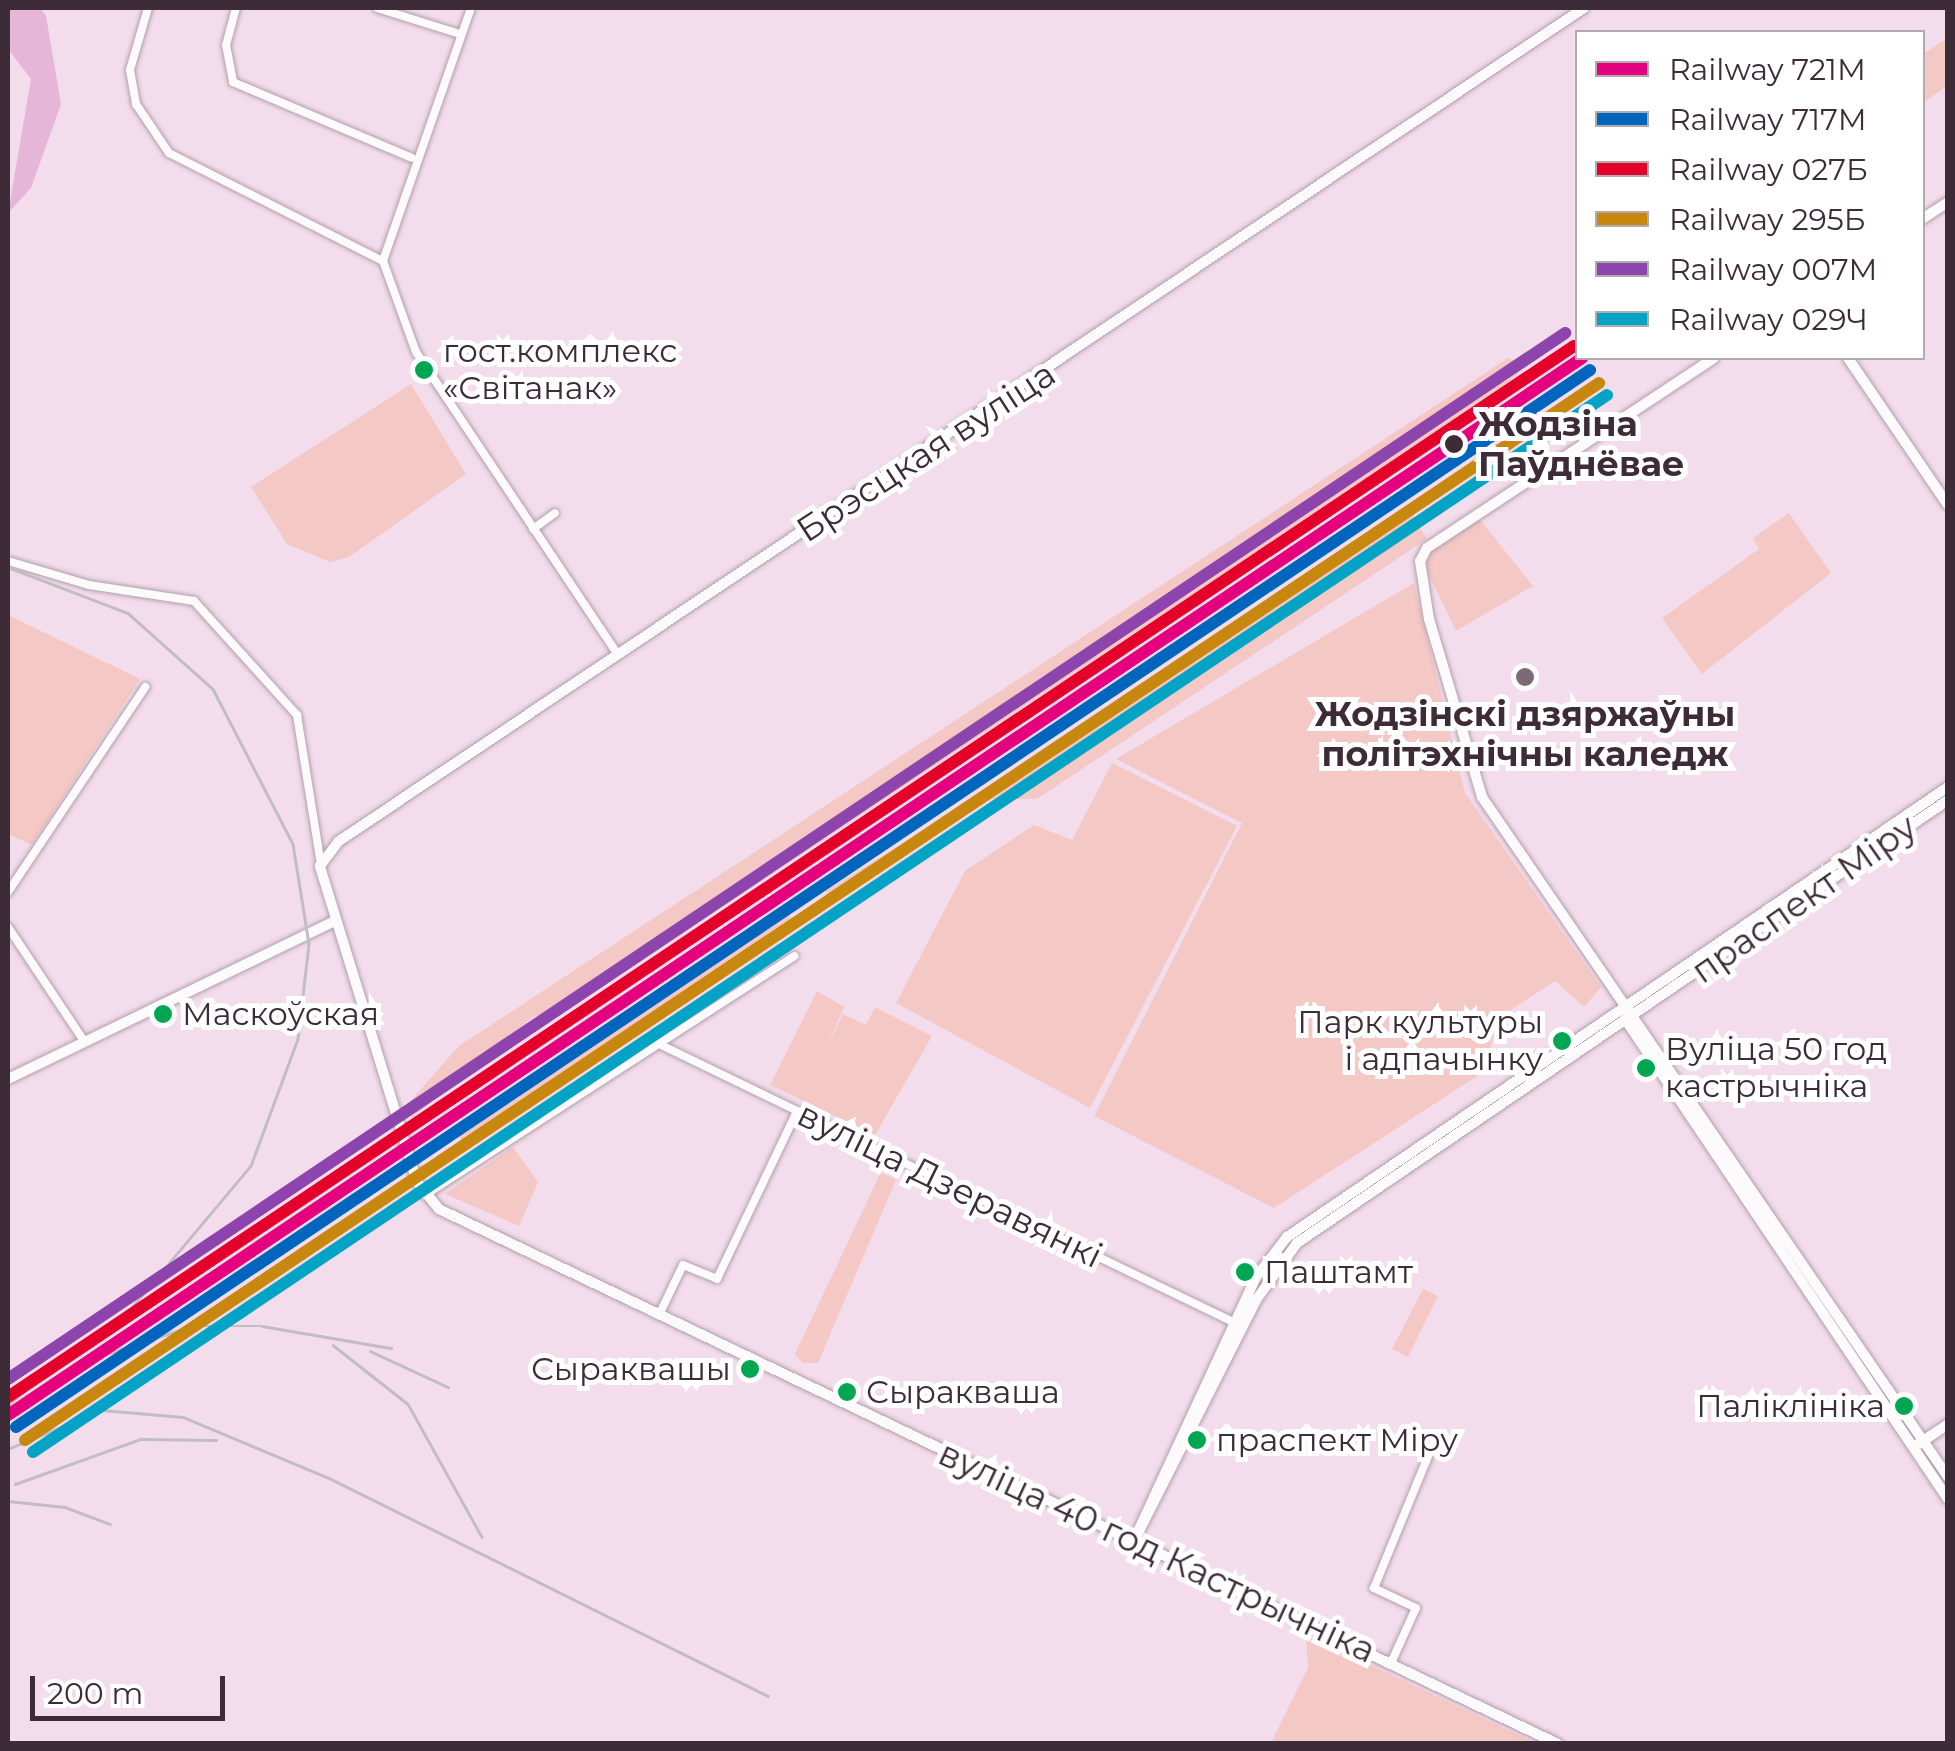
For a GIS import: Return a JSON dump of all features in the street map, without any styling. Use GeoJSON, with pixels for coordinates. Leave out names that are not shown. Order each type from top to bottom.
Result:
{"type":"FeatureCollection","features":[{"type":"Feature","properties":{"kind":"main road","name":"Брэсцкая вуліца"},"geometry":{"type":"LineString","coordinates":[[320,859],[1584,8]]}},
{"type":"Feature","properties":{"kind":"main road"},"geometry":{"type":"LineString","coordinates":[[1925,218],[1948,202]]}},
{"type":"Feature","properties":{"kind":"main road"},"geometry":{"type":"LineString","coordinates":[[1711,360],[1427,548],[1420,561],[1430,619],[1482,797],[1917,1445],[1948,1499]]}},
{"type":"Feature","properties":{"kind":"main road"},"geometry":{"type":"LineString","coordinates":[[1849,360],[1948,505]]}},
{"type":"Feature","properties":{"kind":"main road","name":"праспект Міру"},"geometry":{"type":"LineString","coordinates":[[1134,1540],[1238,1324],[1296,1243],[1624,1008],[1946,794]]}},
{"type":"Feature","properties":{"kind":"main road"},"geometry":{"type":"LineString","coordinates":[[320,859],[335,921],[424,1195]]}},
{"type":"Feature","properties":{"kind":"main road","name":"праспект Міру"},"geometry":{"type":"LineString","coordinates":[[1462,1122],[1630,1019],[1808,888]]}},
{"type":"Feature","properties":{"kind":"main road"},"geometry":{"type":"LineString","coordinates":[[8,1079],[335,921]]}},
{"type":"Feature","properties":{"kind":"main road","name":"вуліца 40 год Кастрычніка"},"geometry":{"type":"LineString","coordinates":[[424,1195],[660,1313],[1558,1744]]}},
{"type":"Feature","properties":{"kind":"main road"},"geometry":{"type":"LineString","coordinates":[[1917,1445],[1948,1424]]}},
{"type":"Feature","properties":{"kind":"main road"},"geometry":{"type":"LineString","coordinates":[[1917,1445],[1948,1478]]}},
{"type":"Feature","properties":{"kind":"street"},"geometry":{"type":"LineString","coordinates":[[148,8],[130,70],[136,104],[169,153],[383,261]]}},
{"type":"Feature","properties":{"kind":"street"},"geometry":{"type":"LineString","coordinates":[[236,8],[226,46],[233,82],[412,158]]}},
{"type":"Feature","properties":{"kind":"street"},"geometry":{"type":"LineString","coordinates":[[377,8],[460,34]]}},
{"type":"Feature","properties":{"kind":"street"},"geometry":{"type":"LineString","coordinates":[[471,8],[412,158],[383,261],[416,352],[618,655]]}},
{"type":"Feature","properties":{"kind":"street"},"geometry":{"type":"LineString","coordinates":[[533,528],[554,513]]}},
{"type":"Feature","properties":{"kind":"street"},"geometry":{"type":"LineString","coordinates":[[8,561],[194,601],[297,715],[320,859]]}},
{"type":"Feature","properties":{"kind":"street"},"geometry":{"type":"LineString","coordinates":[[8,892],[145,687]]}},
{"type":"Feature","properties":{"kind":"street"},"geometry":{"type":"LineString","coordinates":[[8,927],[84,1041]]}},
{"type":"Feature","properties":{"kind":"street"},"geometry":{"type":"LineString","coordinates":[[424,1195],[794,956]]}},
{"type":"Feature","properties":{"kind":"street","name":"вуліца Дзеравянкі"},"geometry":{"type":"LineString","coordinates":[[659,1044],[1238,1324]]}},
{"type":"Feature","properties":{"kind":"street"},"geometry":{"type":"LineString","coordinates":[[660,1313],[683,1265],[717,1279],[797,1111]]}},
{"type":"Feature","properties":{"kind":"street"},"geometry":{"type":"LineString","coordinates":[[880,1168],[886,1155]]}},
{"type":"Feature","properties":{"kind":"street"},"geometry":{"type":"LineString","coordinates":[[902,1176],[907,1165]]}},
{"type":"Feature","properties":{"kind":"street"},"geometry":{"type":"LineString","coordinates":[[1391,1663],[1416,1608],[1374,1588],[1433,1444]]}},
{"type":"Feature","properties":{"kind":"shaded area"},"geometry":{"type":"Polygon","coordinates":[[[8,8],[40,8],[46,16],[61,104],[31,188],[8,213],[31,79],[8,49],[8,8]]]}},
{"type":"Feature","properties":{"kind":"shaded area"},"geometry":{"type":"Polygon","coordinates":[[[1947,38],[1947,86],[1925,102],[1925,53],[1947,38]]]}},
{"type":"Feature","properties":{"kind":"shaded area"},"geometry":{"type":"Polygon","coordinates":[[[1508,358],[1528,365],[1495,394],[578,1003],[533,1017],[412,1118],[406,1106],[459,1046],[1508,358]]]}},
{"type":"Feature","properties":{"kind":"shaded area"},"geometry":{"type":"Polygon","coordinates":[[[411,384],[466,474],[349,557],[330,562],[287,544],[251,487],[411,384]]]}},
{"type":"Feature","properties":{"kind":"shaded area"},"geometry":{"type":"Polygon","coordinates":[[[1407,507],[1427,539],[1037,799],[992,799],[827,899],[826,891],[1148,690],[1407,507]]]}},
{"type":"Feature","properties":{"kind":"shaded area"},"geometry":{"type":"Polygon","coordinates":[[[1789,513],[1831,573],[1702,674],[1662,618],[1759,549],[1753,538],[1789,513]]]}},
{"type":"Feature","properties":{"kind":"shaded area"},"geometry":{"type":"Polygon","coordinates":[[[1478,517],[1533,586],[1456,631],[1425,567],[1431,549],[1478,517]]]}},
{"type":"Feature","properties":{"kind":"shaded area","name":"Парк культуры і адпачынку"},"geometry":{"type":"Polygon","coordinates":[[[1414,583],[1465,793],[1601,987],[1584,1007],[1555,981],[1500,1017],[1482,1073],[1274,1208],[1094,1116],[1242,823],[1116,759],[1414,583]]]}},
{"type":"Feature","properties":{"kind":"shaded area"},"geometry":{"type":"Polygon","coordinates":[[[8,615],[140,679],[32,845],[8,834],[8,615]]]}},
{"type":"Feature","properties":{"kind":"shaded area"},"geometry":{"type":"Polygon","coordinates":[[[1112,763],[1237,826],[1090,1108],[896,1003],[965,871],[1034,825],[1072,840],[1112,763]]]}},
{"type":"Feature","properties":{"kind":"shaded area"},"geometry":{"type":"Polygon","coordinates":[[[788,909],[791,924],[464,1148],[458,1133],[788,909]]]}},
{"type":"Feature","properties":{"kind":"shaded area"},"geometry":{"type":"Polygon","coordinates":[[[817,991],[844,1007],[826,1049],[843,1014],[866,1025],[875,1007],[932,1036],[875,1135],[770,1085],[817,991]]]}},
{"type":"Feature","properties":{"kind":"shaded area"},"geometry":{"type":"Polygon","coordinates":[[[513,1147],[538,1182],[519,1226],[445,1194],[513,1147]]]}},
{"type":"Feature","properties":{"kind":"shaded area"},"geometry":{"type":"Polygon","coordinates":[[[881,1172],[896,1180],[818,1363],[803,1363],[795,1354],[881,1172]]]}},
{"type":"Feature","properties":{"kind":"shaded area"},"geometry":{"type":"Polygon","coordinates":[[[1423,1289],[1438,1296],[1408,1357],[1392,1349],[1423,1289]]]}},
{"type":"Feature","properties":{"kind":"shaded area"},"geometry":{"type":"Polygon","coordinates":[[[1306,1635],[1535,1743],[1271,1743],[1308,1668],[1306,1635]]]}},
{"type":"Feature","properties":{"kind":"railway"},"geometry":{"type":"LineString","coordinates":[[8,567],[128,613],[213,689],[293,844],[309,944],[298,1039],[251,1166],[132,1308],[8,1405]]}},
{"type":"Feature","properties":{"kind":"railway"},"geometry":{"type":"LineString","coordinates":[[18,1414],[106,1354],[192,1326],[262,1326],[391,1348]]}},
{"type":"Feature","properties":{"kind":"railway"},"geometry":{"type":"LineString","coordinates":[[333,1345],[408,1404],[482,1537]]}},
{"type":"Feature","properties":{"kind":"railway"},"geometry":{"type":"LineString","coordinates":[[370,1351],[448,1387]]}},
{"type":"Feature","properties":{"kind":"railway"},"geometry":{"type":"LineString","coordinates":[[8,1449],[102,1410],[183,1417],[329,1478],[768,1696]]}},
{"type":"Feature","properties":{"kind":"railway"},"geometry":{"type":"LineString","coordinates":[[15,1484],[141,1439],[216,1440]]}},
{"type":"Feature","properties":{"kind":"railway"},"geometry":{"type":"LineString","coordinates":[[8,1501],[65,1507],[110,1524]]}},
{"type":"Feature","properties":{"kind":"rail line","name":"007М"},"geometry":{"type":"LineString","coordinates":[[8,1379],[1565,333]]}},
{"type":"Feature","properties":{"kind":"rail line","name":"027Б"},"geometry":{"type":"LineString","coordinates":[[8,1397],[1574,346]]}},
{"type":"Feature","properties":{"kind":"rail line","name":"721М"},"geometry":{"type":"LineString","coordinates":[[8,1415],[1579,360]]}},
{"type":"Feature","properties":{"kind":"rail line","name":"717М"},"geometry":{"type":"LineString","coordinates":[[16,1427],[1590,370]]}},
{"type":"Feature","properties":{"kind":"rail line","name":"295Б"},"geometry":{"type":"LineString","coordinates":[[25,1440],[1599,383]]}},
{"type":"Feature","properties":{"kind":"rail line","name":"029Ч"},"geometry":{"type":"LineString","coordinates":[[33,1452],[1607,395]]}},
{"type":"Feature","properties":{"kind":"place","name":"гост.комплекс «Світанак»"},"geometry":{"type":"Point","coordinates":[424,370]}},
{"type":"Feature","properties":{"kind":"place","name":"Жодзіна Паўднёвае"},"geometry":{"type":"Point","coordinates":[1454,444]}},
{"type":"Feature","properties":{"kind":"place","name":"Жодзінскі дзяржаўны політэхнічны каледж"},"geometry":{"type":"Point","coordinates":[1525,677]}},
{"type":"Feature","properties":{"kind":"place","name":"Маскоўская"},"geometry":{"type":"Point","coordinates":[163,1014]}},
{"type":"Feature","properties":{"kind":"place","name":"Парк культуры і адпачынку"},"geometry":{"type":"Point","coordinates":[1562,1041]}},
{"type":"Feature","properties":{"kind":"place","name":"Вуліца 50 год кастрычніка"},"geometry":{"type":"Point","coordinates":[1646,1068]}},
{"type":"Feature","properties":{"kind":"place","name":"Паштамт"},"geometry":{"type":"Point","coordinates":[1245,1272]}},
{"type":"Feature","properties":{"kind":"place","name":"Сыраквашы"},"geometry":{"type":"Point","coordinates":[750,1369]}},
{"type":"Feature","properties":{"kind":"place","name":"Сыракваша"},"geometry":{"type":"Point","coordinates":[847,1392]}},
{"type":"Feature","properties":{"kind":"place","name":"Паліклініка"},"geometry":{"type":"Point","coordinates":[1904,1406]}},
{"type":"Feature","properties":{"kind":"place","name":"праспект Міру"},"geometry":{"type":"Point","coordinates":[1197,1440]}}]}
